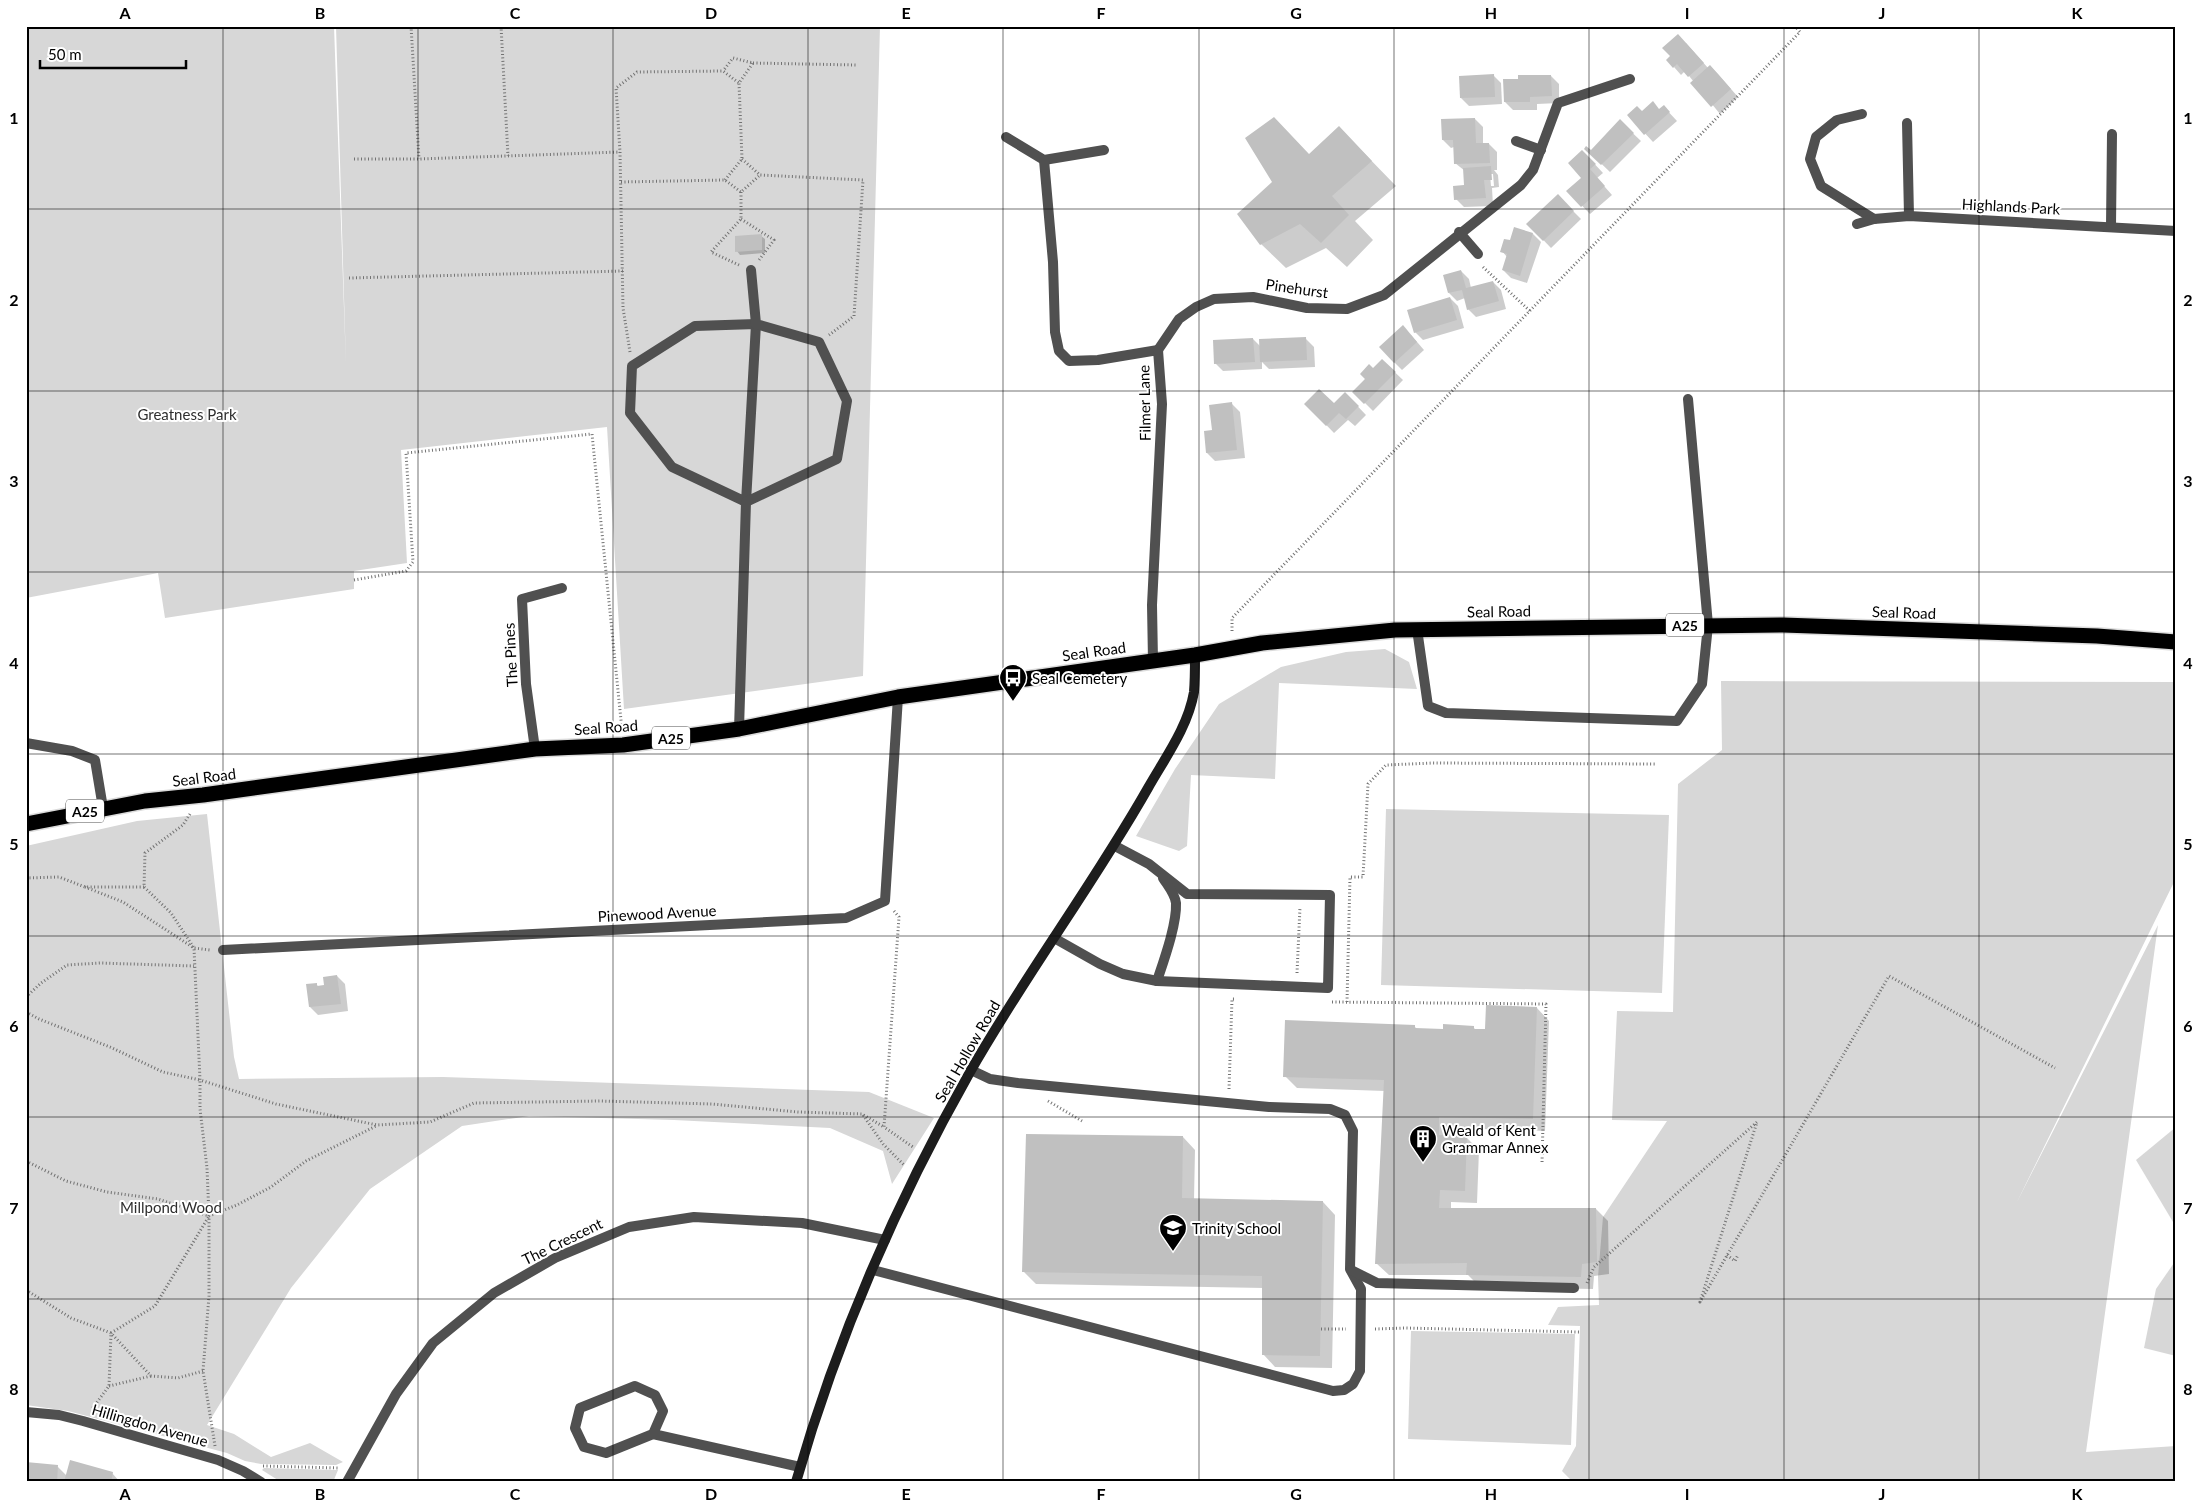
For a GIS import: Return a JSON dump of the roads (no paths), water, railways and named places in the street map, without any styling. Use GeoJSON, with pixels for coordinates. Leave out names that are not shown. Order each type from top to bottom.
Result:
{"type":"FeatureCollection","features":[{"type":"Feature","properties":{"kind":"highway","name":"Seal Road"},"geometry":{"type":"LineString","coordinates":[[26,824],[103,808],[535,749],[623,745],[739,729],[898,697],[1195,655],[1262,643],[1395,630],[1708,625],[1793,626],[2097,636],[2176,642]]}},
{"type":"Feature","properties":{"kind":"main road","name":"Seal Hollow Road"},"geometry":{"type":"LineString","coordinates":[[796,1482],[830,1371],[885,1240],[971,1070],[1054,938],[1115,846],[1182,727],[1194,693],[1195,655]]}},
{"type":"Feature","properties":{"kind":"street","name":"Pinehurst"},"geometry":{"type":"LineString","coordinates":[[1158,350],[1180,319],[1196,307],[1214,299],[1253,297],[1307,308],[1347,309],[1384,295],[1459,232],[1520,185],[1532,170],[1558,103],[1630,79]]}},
{"type":"Feature","properties":{"kind":"street"},"geometry":{"type":"LineString","coordinates":[[1862,114],[1837,120],[1816,137],[1810,159],[1821,186],[1874,219]]}},
{"type":"Feature","properties":{"kind":"street"},"geometry":{"type":"LineString","coordinates":[[1907,123],[1909,216]]}},
{"type":"Feature","properties":{"kind":"street"},"geometry":{"type":"LineString","coordinates":[[2111,226],[2112,134]]}},
{"type":"Feature","properties":{"kind":"street"},"geometry":{"type":"LineString","coordinates":[[1006,137],[1044,160],[1104,150]]}},
{"type":"Feature","properties":{"kind":"street"},"geometry":{"type":"LineString","coordinates":[[1516,141],[1541,150]]}},
{"type":"Feature","properties":{"kind":"street","name":"Filmer Lane"},"geometry":{"type":"LineString","coordinates":[[1044,160],[1053,262],[1055,332],[1059,351],[1069,361],[1098,360],[1158,350],[1162,404],[1152,605],[1153,660]]}},
{"type":"Feature","properties":{"kind":"street","name":"Highlands Park"},"geometry":{"type":"LineString","coordinates":[[1858,224],[1874,219],[1909,216],[2176,231]]}},
{"type":"Feature","properties":{"kind":"street"},"geometry":{"type":"LineString","coordinates":[[1459,232],[1478,254]]}},
{"type":"Feature","properties":{"kind":"street"},"geometry":{"type":"LineString","coordinates":[[739,729],[746,502],[756,324],[751,270]]}},
{"type":"Feature","properties":{"kind":"street"},"geometry":{"type":"LineString","coordinates":[[756,324],[819,342],[847,401],[837,459],[746,502],[672,468],[630,414],[632,366],[695,326],[756,324]]}},
{"type":"Feature","properties":{"kind":"street"},"geometry":{"type":"LineString","coordinates":[[1417,629],[1428,706],[1446,713],[1677,721],[1702,684],[1708,625],[1688,399]]}},
{"type":"Feature","properties":{"kind":"street","name":"The Pines"},"geometry":{"type":"LineString","coordinates":[[535,749],[526,684],[522,599],[562,588]]}},
{"type":"Feature","properties":{"kind":"street","name":"Pinewood Avenue"},"geometry":{"type":"LineString","coordinates":[[223,950],[846,918],[885,901],[898,697]]}},
{"type":"Feature","properties":{"kind":"street"},"geometry":{"type":"LineString","coordinates":[[26,743],[72,751],[95,760],[103,808]]}},
{"type":"Feature","properties":{"kind":"street"},"geometry":{"type":"LineString","coordinates":[[1054,938],[1100,964],[1123,974],[1157,981],[1328,988],[1330,895],[1187,894],[1149,864],[1115,846]]}},
{"type":"Feature","properties":{"kind":"street"},"geometry":{"type":"LineString","coordinates":[[1157,981],[1172,933],[1176,903],[1173,892],[1162,875]]}},
{"type":"Feature","properties":{"kind":"street"},"geometry":{"type":"LineString","coordinates":[[872,1270],[1333,1391],[1344,1390],[1353,1384],[1360,1371],[1361,1289],[1350,1269],[1353,1131],[1345,1115],[1330,1108],[1228,1104],[1018,1084],[990,1079],[971,1070]]}},
{"type":"Feature","properties":{"kind":"street","name":"The Crescent"},"geometry":{"type":"LineString","coordinates":[[347,1482],[396,1394],[433,1343],[494,1294],[555,1258],[629,1226],[694,1217],[802,1223],[885,1240]]}},
{"type":"Feature","properties":{"kind":"street"},"geometry":{"type":"LineString","coordinates":[[1350,1269],[1377,1283],[1574,1288]]}},
{"type":"Feature","properties":{"kind":"street"},"geometry":{"type":"LineString","coordinates":[[653,1434],[663,1410],[655,1395],[635,1386],[580,1408],[575,1428],[584,1447],[606,1453],[653,1434],[800,1467]]}},
{"type":"Feature","properties":{"kind":"street","name":"Hillingdon Avenue"},"geometry":{"type":"LineString","coordinates":[[26,1412],[59,1415],[218,1460],[262,1482]]}},
{"type":"Feature","properties":{"kind":"place","name":"Seal Cemetery"},"geometry":{"type":"Point","coordinates":[1013,702]}},
{"type":"Feature","properties":{"kind":"place","name":"Weald of Kent Grammar Annex"},"geometry":{"type":"Point","coordinates":[1423,1163]}},
{"type":"Feature","properties":{"kind":"place","name":"Trinity School"},"geometry":{"type":"Point","coordinates":[1173,1252]}},
{"type":"Feature","properties":{"kind":"park label","name":"Greatness Park"},"geometry":{"type":"Point","coordinates":[187,414]}},
{"type":"Feature","properties":{"kind":"park label","name":"Millpond Wood"},"geometry":{"type":"Point","coordinates":[171,1207]}}]}
